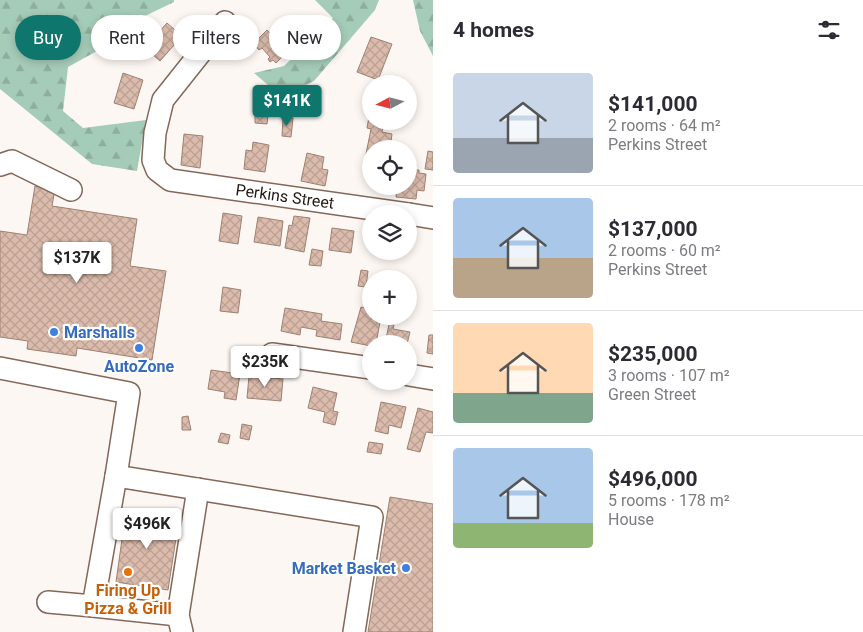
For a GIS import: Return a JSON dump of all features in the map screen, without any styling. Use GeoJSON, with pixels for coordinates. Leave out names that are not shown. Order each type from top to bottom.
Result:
{"type":"FeatureCollection","features":[{"type":"Feature","properties":{"kind":"street","name":"Perkins Street"},"geometry":{"type":"LineString","coordinates":[[194,60],[162,100],[153,149],[153,160],[162,176],[170,180],[362,207]]}},
{"type":"Feature","properties":{"kind":"street"},"geometry":{"type":"LineString","coordinates":[[0,165],[12,161],[71,190]]}},
{"type":"Feature","properties":{"kind":"street","name":"Perkins Street"},"geometry":{"type":"LineString","coordinates":[[417,215],[433,218]]}},
{"type":"Feature","properties":{"kind":"street"},"geometry":{"type":"LineString","coordinates":[[272,354],[362,367]]}},
{"type":"Feature","properties":{"kind":"street"},"geometry":{"type":"LineString","coordinates":[[0,368],[129,393],[93,606]]}},
{"type":"Feature","properties":{"kind":"street"},"geometry":{"type":"LineString","coordinates":[[417,376],[433,379]]}},
{"type":"Feature","properties":{"kind":"street"},"geometry":{"type":"LineString","coordinates":[[116,476],[372,517],[354,632]]}},
{"type":"Feature","properties":{"kind":"street"},"geometry":{"type":"LineString","coordinates":[[48,602],[93,606],[180,624],[198,489]]}},
{"type":"Feature","properties":{"kind":"green space"},"geometry":{"type":"Polygon","coordinates":[[[0,0],[174,0],[174,2],[147,15],[91,15],[91,54],[81,60],[81,15],[15,15],[15,60],[81,60],[68,67],[63,111],[83,128],[146,120],[137,171],[92,164],[0,89],[0,0]]]}},
{"type":"Feature","properties":{"kind":"green space"},"geometry":{"type":"Polygon","coordinates":[[[315,0],[379,0],[375,10],[341,50],[341,15],[330,15],[315,0]]]}},
{"type":"Feature","properties":{"kind":"green space"},"geometry":{"type":"Polygon","coordinates":[[[413,0],[433,0],[433,56],[420,31],[413,0]]]}},
{"type":"Feature","properties":{"kind":"green space"},"geometry":{"type":"Polygon","coordinates":[[[290,60],[332,60],[314,81],[282,97],[254,73],[284,66],[290,60]]]}},
{"type":"Feature","properties":{"kind":"building"},"geometry":{"type":"Polygon","coordinates":[[[167,23],[173,28],[173,46],[163,58],[163,28],[167,23]]]}},
{"type":"Feature","properties":{"kind":"building"},"geometry":{"type":"Polygon","coordinates":[[[267,30],[269,32],[269,56],[262,48],[259,50],[259,38],[267,30]]]}},
{"type":"Feature","properties":{"kind":"building"},"geometry":{"type":"Polygon","coordinates":[[[371,37],[392,44],[380,75],[365,75],[357,72],[371,37]]]}},
{"type":"Feature","properties":{"kind":"building"},"geometry":{"type":"Polygon","coordinates":[[[123,73],[143,80],[134,109],[114,103],[123,73]]]}},
{"type":"Feature","properties":{"kind":"building"},"geometry":{"type":"Polygon","coordinates":[[[255,114],[268,115],[267,124],[255,123],[255,114]]]}},
{"type":"Feature","properties":{"kind":"building"},"geometry":{"type":"Polygon","coordinates":[[[283,118],[293,118],[291,137],[282,136],[283,118]]]}},
{"type":"Feature","properties":{"kind":"building"},"geometry":{"type":"Polygon","coordinates":[[[371,130],[382,130],[382,132],[392,134],[391,140],[369,140],[371,130]]]}},
{"type":"Feature","properties":{"kind":"building"},"geometry":{"type":"Polygon","coordinates":[[[184,134],[203,136],[200,168],[181,165],[184,134]]]}},
{"type":"Feature","properties":{"kind":"building"},"geometry":{"type":"Polygon","coordinates":[[[253,142],[269,145],[265,172],[244,169],[246,150],[252,151],[253,142]]]}},
{"type":"Feature","properties":{"kind":"building"},"geometry":{"type":"Polygon","coordinates":[[[428,151],[433,152],[433,170],[425,169],[428,151]]]}},
{"type":"Feature","properties":{"kind":"building"},"geometry":{"type":"Polygon","coordinates":[[[307,153],[324,157],[322,169],[328,170],[325,186],[301,181],[307,153]]]}},
{"type":"Feature","properties":{"kind":"building"},"geometry":{"type":"Polygon","coordinates":[[[417,170],[419,170],[419,173],[426,174],[424,191],[417,190],[417,170]]]}},
{"type":"Feature","properties":{"kind":"building"},"geometry":{"type":"Polygon","coordinates":[[[35,186],[55,189],[52,206],[137,219],[130,266],[166,271],[152,360],[77,348],[76,356],[27,349],[28,341],[0,337],[0,231],[27,235],[35,186]]]}},
{"type":"Feature","properties":{"kind":"building"},"geometry":{"type":"Polygon","coordinates":[[[396,195],[416,195],[416,199],[396,197],[396,195]]]}},
{"type":"Feature","properties":{"kind":"building"},"geometry":{"type":"Polygon","coordinates":[[[223,213],[242,216],[238,244],[219,241],[223,213]]]}},
{"type":"Feature","properties":{"kind":"building"},"geometry":{"type":"Polygon","coordinates":[[[294,216],[310,218],[304,252],[285,248],[289,225],[292,226],[294,216]]]}},
{"type":"Feature","properties":{"kind":"building"},"geometry":{"type":"Polygon","coordinates":[[[258,217],[283,221],[280,246],[254,242],[258,217]]]}},
{"type":"Feature","properties":{"kind":"building"},"geometry":{"type":"Polygon","coordinates":[[[332,228],[354,231],[351,253],[329,250],[332,228]]]}},
{"type":"Feature","properties":{"kind":"building"},"geometry":{"type":"Polygon","coordinates":[[[312,249],[323,251],[321,266],[309,265],[312,249]]]}},
{"type":"Feature","properties":{"kind":"building"},"geometry":{"type":"Polygon","coordinates":[[[361,270],[362,270],[362,286],[358,286],[361,270]]]}},
{"type":"Feature","properties":{"kind":"building"},"geometry":{"type":"Polygon","coordinates":[[[223,287],[241,290],[238,313],[220,311],[223,287]]]}},
{"type":"Feature","properties":{"kind":"building"},"geometry":{"type":"Polygon","coordinates":[[[362,307],[362,325],[379,325],[378,335],[362,335],[362,344],[351,342],[362,307]]]}},
{"type":"Feature","properties":{"kind":"building"},"geometry":{"type":"Polygon","coordinates":[[[285,308],[322,314],[321,321],[342,324],[340,340],[316,336],[317,330],[301,327],[300,335],[281,331],[285,308]]]}},
{"type":"Feature","properties":{"kind":"building"},"geometry":{"type":"Polygon","coordinates":[[[389,325],[394,325],[393,329],[410,332],[409,335],[387,335],[389,325]]]}},
{"type":"Feature","properties":{"kind":"building"},"geometry":{"type":"Polygon","coordinates":[[[429,335],[433,335],[433,354],[427,353],[429,335]]]}},
{"type":"Feature","properties":{"kind":"building"},"geometry":{"type":"Polygon","coordinates":[[[211,370],[240,374],[236,400],[224,398],[225,392],[208,389],[211,370]]]}},
{"type":"Feature","properties":{"kind":"building"},"geometry":{"type":"Polygon","coordinates":[[[249,376],[283,379],[281,401],[247,398],[249,376]]]}},
{"type":"Feature","properties":{"kind":"building"},"geometry":{"type":"Polygon","coordinates":[[[313,387],[337,393],[333,411],[338,412],[335,425],[323,422],[325,412],[308,408],[313,387]]]}},
{"type":"Feature","properties":{"kind":"building"},"geometry":{"type":"Polygon","coordinates":[[[381,402],[406,407],[401,428],[389,425],[388,434],[375,431],[381,402]]]}},
{"type":"Feature","properties":{"kind":"building"},"geometry":{"type":"Polygon","coordinates":[[[418,408],[433,412],[433,433],[426,432],[420,452],[407,449],[418,408]]]}},
{"type":"Feature","properties":{"kind":"building"},"geometry":{"type":"Polygon","coordinates":[[[188,416],[191,430],[182,430],[182,417],[188,416]]]}},
{"type":"Feature","properties":{"kind":"building"},"geometry":{"type":"Polygon","coordinates":[[[242,424],[252,426],[249,440],[240,438],[242,424]]]}},
{"type":"Feature","properties":{"kind":"building"},"geometry":{"type":"Polygon","coordinates":[[[221,433],[230,435],[228,444],[218,442],[221,433]]]}},
{"type":"Feature","properties":{"kind":"building"},"geometry":{"type":"Polygon","coordinates":[[[369,442],[383,444],[381,454],[367,452],[369,442]]]}},
{"type":"Feature","properties":{"kind":"building","name":"Market Basket"},"geometry":{"type":"Polygon","coordinates":[[[390,497],[433,504],[433,632],[368,632],[390,497]]]}},
{"type":"Feature","properties":{"kind":"building"},"geometry":{"type":"Polygon","coordinates":[[[126,511],[179,519],[168,590],[116,582],[126,511]]]}},
{"type":"Feature","properties":{"kind":"place","name":"Marshalls"},"geometry":{"type":"Point","coordinates":[54,332]}},
{"type":"Feature","properties":{"kind":"place","name":"AutoZone"},"geometry":{"type":"Point","coordinates":[139,348]}},
{"type":"Feature","properties":{"kind":"place","name":"Market Basket"},"geometry":{"type":"Point","coordinates":[406,568]}},
{"type":"Feature","properties":{"kind":"place","name":"Firing Up Pizza & Grill"},"geometry":{"type":"Point","coordinates":[128,572]}}]}
